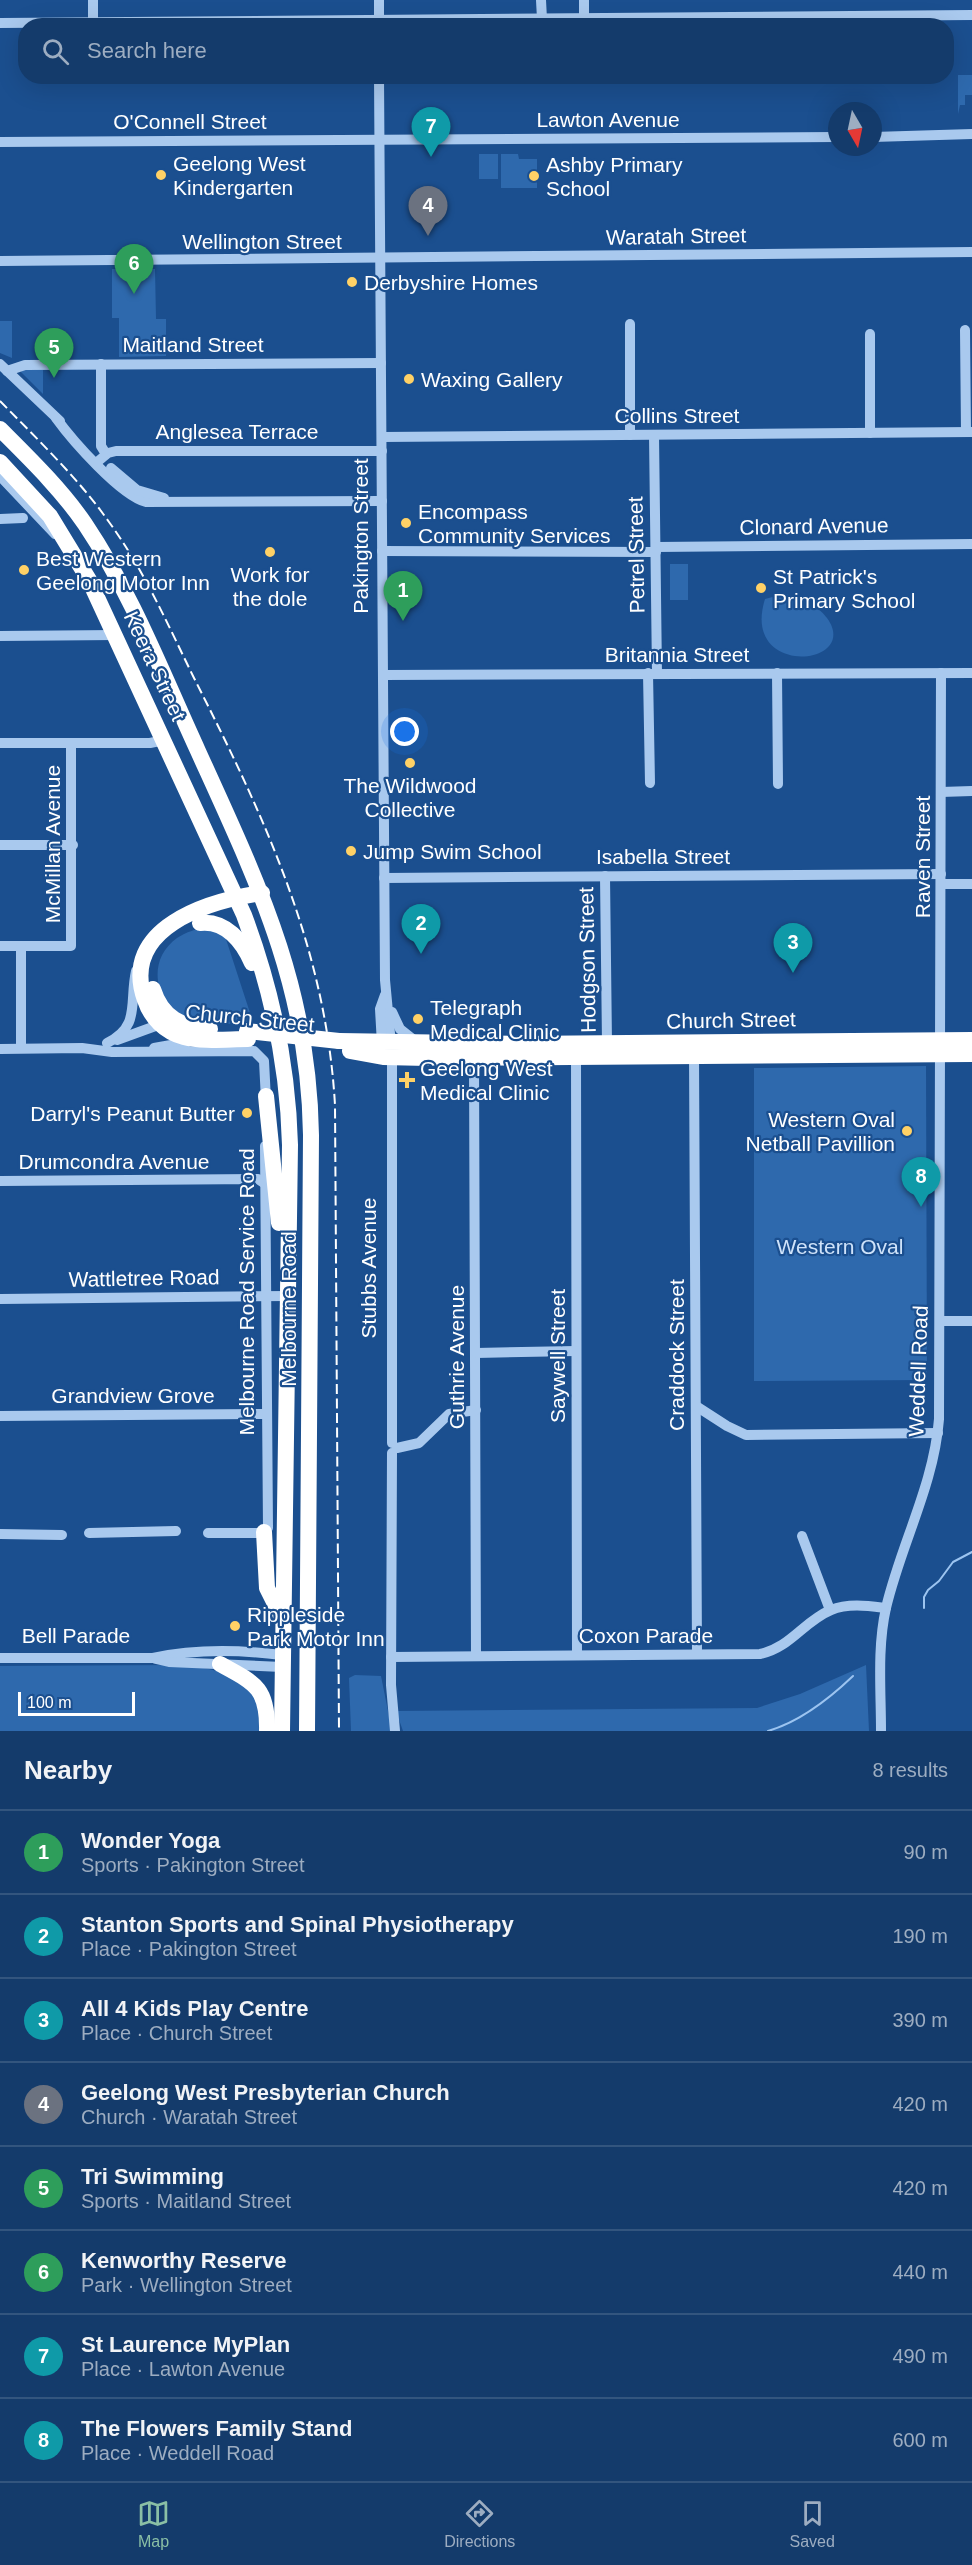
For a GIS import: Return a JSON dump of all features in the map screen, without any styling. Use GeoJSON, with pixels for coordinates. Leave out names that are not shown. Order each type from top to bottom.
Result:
{"type":"FeatureCollection","features":[{"type":"Feature","properties":{"kind":"highway"},"geometry":{"type":"LineString","coordinates":[[0,429],[34,463],[83,522],[107,559],[130,605]]}},
{"type":"Feature","properties":{"kind":"highway"},"geometry":{"type":"LineString","coordinates":[[0,446],[27,469],[72,520],[130,605]]}},
{"type":"Feature","properties":{"kind":"highway"},"geometry":{"type":"LineString","coordinates":[[0,462],[40,503],[70,549]]}},
{"type":"Feature","properties":{"kind":"highway","name":"Keera Street"},"geometry":{"type":"LineString","coordinates":[[70,549],[89,580],[116,635],[238,902]]}},
{"type":"Feature","properties":{"kind":"highway","name":"Keera Street"},"geometry":{"type":"LineString","coordinates":[[130,605],[262,893]]}},
{"type":"Feature","properties":{"kind":"highway"},"geometry":{"type":"LineString","coordinates":[[183,916],[211,900],[216,893],[220,876],[216,852]]}},
{"type":"Feature","properties":{"kind":"highway","name":"Church Street"},"geometry":{"type":"LineString","coordinates":[[262,893],[238,902],[183,916],[162,930],[150,943],[141,966],[141,987],[149,1009],[161,1024],[184,1037],[340,1045],[474,1058],[694,1055],[940,1047],[972,1040]]}},
{"type":"Feature","properties":{"kind":"highway","name":"Melbourne Road"},"geometry":{"type":"LineString","coordinates":[[262,893],[296,1001],[310,1107],[307,1731]]}},
{"type":"Feature","properties":{"kind":"highway","name":"Church Street"},"geometry":{"type":"LineString","coordinates":[[238,902],[170,937],[159,949],[153,963],[152,980],[155,997],[166,1014],[180,1023],[251,1041]]}},
{"type":"Feature","properties":{"kind":"highway","name":"Melbourne Road"},"geometry":{"type":"LineString","coordinates":[[238,902],[256,948],[275,1017],[289,1114],[282,1731]]}},
{"type":"Feature","properties":{"kind":"highway"},"geometry":{"type":"LineString","coordinates":[[200,922],[216,924],[241,942],[275,1017]]}},
{"type":"Feature","properties":{"kind":"highway"},"geometry":{"type":"LineString","coordinates":[[161,1024],[180,1023]]}},
{"type":"Feature","properties":{"kind":"highway","name":"Church Street"},"geometry":{"type":"LineString","coordinates":[[387,1050],[422,1044],[607,1044],[940,1047],[972,1054]]}},
{"type":"Feature","properties":{"kind":"highway"},"geometry":{"type":"LineString","coordinates":[[266,1096],[288,1296]]}},
{"type":"Feature","properties":{"kind":"highway"},"geometry":{"type":"LineString","coordinates":[[264,1532],[267,1588],[283,1620]]}},
{"type":"Feature","properties":{"kind":"highway","name":"Bell Parade"},"geometry":{"type":"LineString","coordinates":[[282,1661],[308,1663]]}},
{"type":"Feature","properties":{"kind":"highway"},"geometry":{"type":"LineString","coordinates":[[220,1664],[251,1682],[261,1691],[266,1705],[267,1731]]}},
{"type":"Feature","properties":{"kind":"street"},"geometry":{"type":"LineString","coordinates":[[93,0],[93,18]]}},
{"type":"Feature","properties":{"kind":"street"},"geometry":{"type":"LineString","coordinates":[[379,0],[379,18]]}},
{"type":"Feature","properties":{"kind":"street"},"geometry":{"type":"LineString","coordinates":[[541,0],[542,18]]}},
{"type":"Feature","properties":{"kind":"street"},"geometry":{"type":"LineString","coordinates":[[584,0],[584,18]]}},
{"type":"Feature","properties":{"kind":"street"},"geometry":{"type":"LineString","coordinates":[[681,18],[972,15]]}},
{"type":"Feature","properties":{"kind":"street"},"geometry":{"type":"LineString","coordinates":[[0,23],[18,23]]}},
{"type":"Feature","properties":{"kind":"street","name":"Pakington Street"},"geometry":{"type":"LineString","coordinates":[[379,84],[386,995],[381,1010],[387,1050]]}},
{"type":"Feature","properties":{"kind":"street"},"geometry":{"type":"LineString","coordinates":[[882,137],[972,134]]}},
{"type":"Feature","properties":{"kind":"street","name":"Lawton Avenue"},"geometry":{"type":"LineString","coordinates":[[380,139],[828,137]]}},
{"type":"Feature","properties":{"kind":"street","name":"O'Connell Street"},"geometry":{"type":"LineString","coordinates":[[0,142],[380,139]]}},
{"type":"Feature","properties":{"kind":"street","name":"Waratah Street"},"geometry":{"type":"LineString","coordinates":[[380,260],[972,252]]}},
{"type":"Feature","properties":{"kind":"street","name":"Wellington Street"},"geometry":{"type":"LineString","coordinates":[[0,261],[380,260]]}},
{"type":"Feature","properties":{"kind":"street"},"geometry":{"type":"LineString","coordinates":[[630,324],[630,435]]}},
{"type":"Feature","properties":{"kind":"street"},"geometry":{"type":"LineString","coordinates":[[964,330],[969,432]]}},
{"type":"Feature","properties":{"kind":"street"},"geometry":{"type":"LineString","coordinates":[[870,334],[870,433]]}},
{"type":"Feature","properties":{"kind":"street","name":"Maitland Street"},"geometry":{"type":"LineString","coordinates":[[4,367],[101,364],[381,363]]}},
{"type":"Feature","properties":{"kind":"street"},"geometry":{"type":"LineString","coordinates":[[101,364],[101,459]]}},
{"type":"Feature","properties":{"kind":"street"},"geometry":{"type":"LineString","coordinates":[[4,367],[56,418],[70,437],[101,459],[147,499],[382,501]]}},
{"type":"Feature","properties":{"kind":"street","name":"Collins Street"},"geometry":{"type":"LineString","coordinates":[[382,437],[969,432]]}},
{"type":"Feature","properties":{"kind":"street","name":"Petrel Street"},"geometry":{"type":"LineString","coordinates":[[650,783],[656,549],[654,435]]}},
{"type":"Feature","properties":{"kind":"street","name":"Anglesea Terrace"},"geometry":{"type":"LineString","coordinates":[[101,459],[114,451],[382,451]]}},
{"type":"Feature","properties":{"kind":"street","name":"Keera Street"},"geometry":{"type":"LineString","coordinates":[[0,476],[70,549]]}},
{"type":"Feature","properties":{"kind":"street"},"geometry":{"type":"LineString","coordinates":[[0,519],[23,518]]}},
{"type":"Feature","properties":{"kind":"street","name":"Clonard Avenue"},"geometry":{"type":"LineString","coordinates":[[382,551],[972,544]]}},
{"type":"Feature","properties":{"kind":"street"},"geometry":{"type":"LineString","coordinates":[[0,636],[116,635]]}},
{"type":"Feature","properties":{"kind":"street"},"geometry":{"type":"LineString","coordinates":[[777,673],[778,784]]}},
{"type":"Feature","properties":{"kind":"street","name":"Raven Street"},"geometry":{"type":"LineString","coordinates":[[940,1047],[941,673]]}},
{"type":"Feature","properties":{"kind":"street","name":"Britannia Street"},"geometry":{"type":"LineString","coordinates":[[383,675],[972,673]]}},
{"type":"Feature","properties":{"kind":"street"},"geometry":{"type":"LineString","coordinates":[[0,743],[150,743],[165,740]]}},
{"type":"Feature","properties":{"kind":"street","name":"McMillan Avenue"},"geometry":{"type":"LineString","coordinates":[[21,946],[71,946],[71,743]]}},
{"type":"Feature","properties":{"kind":"street"},"geometry":{"type":"LineString","coordinates":[[941,792],[972,791]]}},
{"type":"Feature","properties":{"kind":"street"},"geometry":{"type":"LineString","coordinates":[[0,845],[72,845]]}},
{"type":"Feature","properties":{"kind":"street","name":"Isabella Street"},"geometry":{"type":"LineString","coordinates":[[384,878],[605,876],[941,879],[972,884]]}},
{"type":"Feature","properties":{"kind":"street","name":"Hodgson Street"},"geometry":{"type":"LineString","coordinates":[[605,876],[607,1044]]}},
{"type":"Feature","properties":{"kind":"street"},"geometry":{"type":"LineString","coordinates":[[139,1052],[131,1036],[135,976],[142,955],[150,943]]}},
{"type":"Feature","properties":{"kind":"street"},"geometry":{"type":"LineString","coordinates":[[0,946],[21,946],[21,1048]]}},
{"type":"Feature","properties":{"kind":"street"},"geometry":{"type":"LineString","coordinates":[[386,995],[400,1029],[422,1044]]}},
{"type":"Feature","properties":{"kind":"street"},"geometry":{"type":"LineString","coordinates":[[107,1043],[125,1031],[131,1019]]}},
{"type":"Feature","properties":{"kind":"street"},"geometry":{"type":"LineString","coordinates":[[82,1048],[131,1036],[161,1024]]}},
{"type":"Feature","properties":{"kind":"street"},"geometry":{"type":"LineString","coordinates":[[139,1052],[171,1044],[220,1038]]}},
{"type":"Feature","properties":{"kind":"street"},"geometry":{"type":"LineString","coordinates":[[0,1048],[82,1048],[139,1052],[251,1041]]}},
{"type":"Feature","properties":{"kind":"street","name":"Melbourne Road Service Road"},"geometry":{"type":"LineString","coordinates":[[251,1041],[265,1064],[266,1096],[264,1183],[266,1192],[268,1526],[264,1532]]}},
{"type":"Feature","properties":{"kind":"street","name":"Weddell Road"},"geometry":{"type":"LineString","coordinates":[[881,1731],[881,1643],[886,1608],[927,1482],[938,1433],[940,1047]]}},
{"type":"Feature","properties":{"kind":"street","name":"Stubbs Avenue"},"geometry":{"type":"LineString","coordinates":[[387,1050],[390,1093],[394,1448],[391,1657],[395,1731]]}},
{"type":"Feature","properties":{"kind":"street","name":"Craddock Street"},"geometry":{"type":"LineString","coordinates":[[694,1055],[697,1654]]}},
{"type":"Feature","properties":{"kind":"street","name":"Saywell Street"},"geometry":{"type":"LineString","coordinates":[[576,1057],[577,1655]]}},
{"type":"Feature","properties":{"kind":"street","name":"Guthrie Avenue"},"geometry":{"type":"LineString","coordinates":[[474,1058],[476,1656]]}},
{"type":"Feature","properties":{"kind":"street","name":"Drumcondra Avenue"},"geometry":{"type":"LineString","coordinates":[[0,1181],[258,1179],[264,1183]]}},
{"type":"Feature","properties":{"kind":"street","name":"Wattletree Road"},"geometry":{"type":"LineString","coordinates":[[0,1299],[288,1296]]}},
{"type":"Feature","properties":{"kind":"street"},"geometry":{"type":"LineString","coordinates":[[940,1321],[972,1321]]}},
{"type":"Feature","properties":{"kind":"street"},"geometry":{"type":"LineString","coordinates":[[476,1353],[576,1352]]}},
{"type":"Feature","properties":{"kind":"street"},"geometry":{"type":"LineString","coordinates":[[696,1406],[727,1426],[746,1434],[938,1433]]}},
{"type":"Feature","properties":{"kind":"street"},"geometry":{"type":"LineString","coordinates":[[394,1448],[419,1443],[449,1414],[476,1410]]}},
{"type":"Feature","properties":{"kind":"street","name":"Grandview Grove"},"geometry":{"type":"LineString","coordinates":[[0,1416],[266,1414]]}},
{"type":"Feature","properties":{"kind":"street"},"geometry":{"type":"LineString","coordinates":[[89,1533],[176,1531]]}},
{"type":"Feature","properties":{"kind":"street"},"geometry":{"type":"LineString","coordinates":[[208,1533],[264,1532]]}},
{"type":"Feature","properties":{"kind":"street"},"geometry":{"type":"LineString","coordinates":[[0,1534],[62,1534]]}},
{"type":"Feature","properties":{"kind":"street"},"geometry":{"type":"LineString","coordinates":[[802,1536],[830,1610],[856,1606],[886,1608]]}},
{"type":"Feature","properties":{"kind":"street","name":"Coxon Parade"},"geometry":{"type":"LineString","coordinates":[[391,1657],[772,1652],[830,1610]]}},
{"type":"Feature","properties":{"kind":"street","name":"Bell Parade"},"geometry":{"type":"LineString","coordinates":[[0,1658],[153,1658],[174,1653],[282,1661]]}},
{"type":"Feature","properties":{"kind":"street","name":"Bell Parade"},"geometry":{"type":"LineString","coordinates":[[153,1658],[169,1662],[220,1664],[282,1661]]}},
{"type":"Feature","properties":{"kind":"green space"},"geometry":{"type":"Polygon","coordinates":[[[958,75],[972,75],[972,95],[965,95],[965,105],[960,105],[958,114],[958,75]]]}},
{"type":"Feature","properties":{"kind":"green space"},"geometry":{"type":"Polygon","coordinates":[[[479,154],[498,154],[498,179],[479,179],[479,154]]]}},
{"type":"Feature","properties":{"kind":"green space"},"geometry":{"type":"Polygon","coordinates":[[[501,154],[518,154],[519,159],[537,159],[537,188],[501,188],[501,154]]]}},
{"type":"Feature","properties":{"kind":"green space"},"geometry":{"type":"Polygon","coordinates":[[[112,269],[155,269],[156,319],[166,319],[166,356],[119,357],[119,318],[112,318],[112,269]]]}},
{"type":"Feature","properties":{"kind":"green space"},"geometry":{"type":"Polygon","coordinates":[[[0,321],[12,321],[12,358],[0,353],[0,321]]]}},
{"type":"Feature","properties":{"kind":"green space"},"geometry":{"type":"Polygon","coordinates":[[[22,370],[43,370],[43,394],[21,372],[22,370]]]}},
{"type":"Feature","properties":{"kind":"green space"},"geometry":{"type":"Polygon","coordinates":[[[670,564],[688,564],[688,600],[670,600],[670,564]]]}},
{"type":"Feature","properties":{"kind":"green space"},"geometry":{"type":"Polygon","coordinates":[[[784,594],[808,602],[827,618],[833,634],[829,647],[816,654],[800,656],[783,653],[769,642],[762,625],[765,599],[784,594]]]}},
{"type":"Feature","properties":{"kind":"green space"},"geometry":{"type":"Polygon","coordinates":[[[207,926],[224,933],[253,1022],[204,1024],[189,1020],[168,1005],[162,994],[158,982],[158,970],[167,948],[180,936],[207,926]]]}},
{"type":"Feature","properties":{"kind":"green space","name":"Western Oval"},"geometry":{"type":"Polygon","coordinates":[[[926,1066],[927,1380],[754,1381],[754,1068],[926,1066]]]}},
{"type":"Feature","properties":{"kind":"green space"},"geometry":{"type":"Polygon","coordinates":[[[181,1665],[219,1672],[245,1684],[256,1699],[259,1731],[0,1731],[0,1666],[181,1665]]]}},
{"type":"Feature","properties":{"kind":"green space"},"geometry":{"type":"Polygon","coordinates":[[[866,1665],[869,1731],[403,1731],[396,1711],[757,1708],[800,1694],[866,1665]]]}},
{"type":"Feature","properties":{"kind":"green space"},"geometry":{"type":"Polygon","coordinates":[[[355,1675],[381,1676],[392,1731],[351,1731],[349,1678],[355,1675]]]}},
{"type":"Feature","properties":{"kind":"waterway"},"geometry":{"type":"LineString","coordinates":[[924,1608],[924,1597],[928,1590],[939,1581],[953,1562],[972,1552]]}},
{"type":"Feature","properties":{"kind":"waterway"},"geometry":{"type":"LineString","coordinates":[[768,1731],[791,1722],[814,1708],[853,1676]]}},
{"type":"Feature","properties":{"kind":"railway"},"geometry":{"type":"LineString","coordinates":[[0,401],[84,490],[122,540],[144,578],[220,730],[267,832],[305,937],[319,991],[329,1047],[335,1105],[339,1731]]}},
{"type":"Feature","properties":{"kind":"place","name":"St Laurence MyPlan"},"geometry":{"type":"Point","coordinates":[431,157]}},
{"type":"Feature","properties":{"kind":"place","name":"Geelong West Kindergarten"},"geometry":{"type":"Point","coordinates":[161,175]}},
{"type":"Feature","properties":{"kind":"place","name":"Ashby Primary School"},"geometry":{"type":"Point","coordinates":[534,176]}},
{"type":"Feature","properties":{"kind":"place","name":"Geelong West Presbyterian Church"},"geometry":{"type":"Point","coordinates":[428,236]}},
{"type":"Feature","properties":{"kind":"place","name":"Derbyshire Homes"},"geometry":{"type":"Point","coordinates":[352,282]}},
{"type":"Feature","properties":{"kind":"place","name":"Kenworthy Reserve"},"geometry":{"type":"Point","coordinates":[134,294]}},
{"type":"Feature","properties":{"kind":"place","name":"Tri Swimming"},"geometry":{"type":"Point","coordinates":[54,378]}},
{"type":"Feature","properties":{"kind":"place","name":"Waxing Gallery"},"geometry":{"type":"Point","coordinates":[409,379]}},
{"type":"Feature","properties":{"kind":"place","name":"Encompass Community Services"},"geometry":{"type":"Point","coordinates":[406,523]}},
{"type":"Feature","properties":{"kind":"place","name":"Work for the dole"},"geometry":{"type":"Point","coordinates":[270,552]}},
{"type":"Feature","properties":{"kind":"place","name":"Best Western Geelong Motor Inn"},"geometry":{"type":"Point","coordinates":[24,570]}},
{"type":"Feature","properties":{"kind":"place","name":"St Patrick's Primary School"},"geometry":{"type":"Point","coordinates":[761,588]}},
{"type":"Feature","properties":{"kind":"place","name":"Wonder Yoga"},"geometry":{"type":"Point","coordinates":[403,621]}},
{"type":"Feature","properties":{"kind":"place","name":"The Wildwood Collective"},"geometry":{"type":"Point","coordinates":[410,763]}},
{"type":"Feature","properties":{"kind":"place","name":"Jump Swim School"},"geometry":{"type":"Point","coordinates":[351,851]}},
{"type":"Feature","properties":{"kind":"place","name":"Stanton Sports and Spinal Physiotherapy"},"geometry":{"type":"Point","coordinates":[421,954]}},
{"type":"Feature","properties":{"kind":"place","name":"All 4 Kids Play Centre"},"geometry":{"type":"Point","coordinates":[793,973]}},
{"type":"Feature","properties":{"kind":"place","name":"Telegraph Medical Clinic"},"geometry":{"type":"Point","coordinates":[418,1019]}},
{"type":"Feature","properties":{"kind":"place","name":"Geelong West Medical Clinic"},"geometry":{"type":"Point","coordinates":[407,1080]}},
{"type":"Feature","properties":{"kind":"place","name":"Darryl's Peanut Butter"},"geometry":{"type":"Point","coordinates":[247,1113]}},
{"type":"Feature","properties":{"kind":"place","name":"Western Oval Netball Pavillion"},"geometry":{"type":"Point","coordinates":[907,1131]}},
{"type":"Feature","properties":{"kind":"place","name":"The Flowers Family Stand"},"geometry":{"type":"Point","coordinates":[921,1207]}},
{"type":"Feature","properties":{"kind":"place","name":"Rippleside Park Motor Inn"},"geometry":{"type":"Point","coordinates":[235,1626]}}]}
